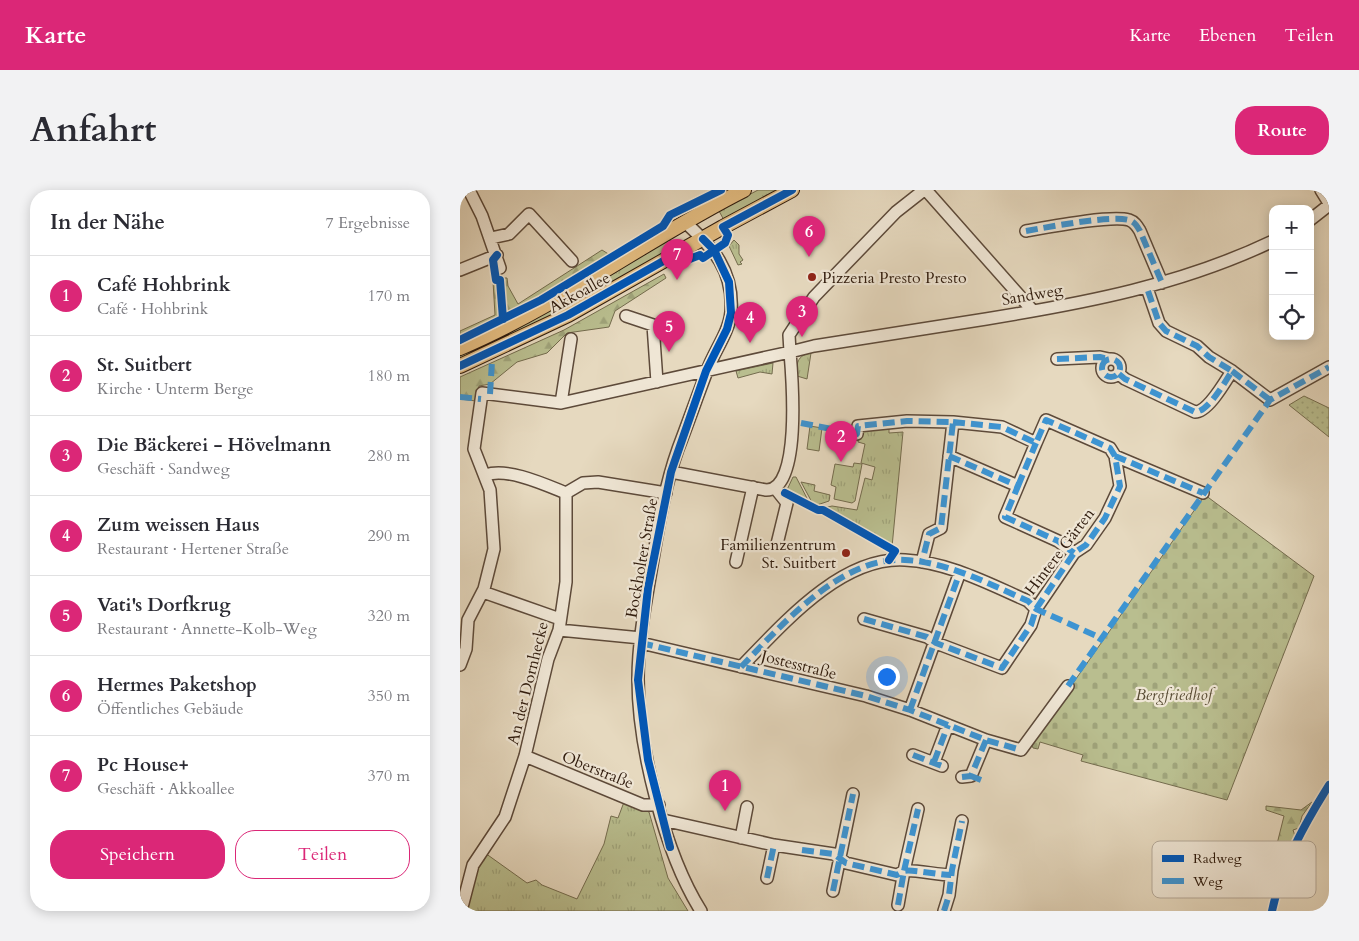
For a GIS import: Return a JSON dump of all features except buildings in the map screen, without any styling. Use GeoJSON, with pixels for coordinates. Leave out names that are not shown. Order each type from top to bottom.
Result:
{"type":"FeatureCollection","features":[{"type":"Feature","properties":{"kind":"main road","name":"Akkoallee"},"geometry":{"type":"LineString","coordinates":[[460,348],[517,321],[685,222],[744,190]]}},
{"type":"Feature","properties":{"kind":"main road","name":"Akkoallee"},"geometry":{"type":"LineString","coordinates":[[460,366],[568,315],[792,190]]}},
{"type":"Feature","properties":{"kind":"street"},"geometry":{"type":"LineString","coordinates":[[469,190],[491,238],[500,268]]}},
{"type":"Feature","properties":{"kind":"street"},"geometry":{"type":"LineString","coordinates":[[775,488],[784,478],[792,437],[794,407],[789,335],[814,297],[896,212],[925,190],[1033,311]]}},
{"type":"Feature","properties":{"kind":"street"},"geometry":{"type":"LineString","coordinates":[[1314,217],[1329,204],[1321,190]]}},
{"type":"Feature","properties":{"kind":"street"},"geometry":{"type":"LineString","coordinates":[[491,238],[509,234],[529,214],[572,261]]}},
{"type":"Feature","properties":{"kind":"street"},"geometry":{"type":"LineString","coordinates":[[1026,230],[1114,219],[1129,220],[1135,223],[1140,231],[1162,283]]}},
{"type":"Feature","properties":{"kind":"street"},"geometry":{"type":"LineString","coordinates":[[685,222],[703,240]]}},
{"type":"Feature","properties":{"kind":"street","name":"Bockholter Straße"},"geometry":{"type":"LineString","coordinates":[[701,911],[679,869],[663,820],[648,760],[638,680],[641,640],[653,558],[671,472],[706,371],[729,322],[729,282],[714,250],[703,240]]}},
{"type":"Feature","properties":{"kind":"street","name":"Sandweg"},"geometry":{"type":"LineString","coordinates":[[486,476],[474,449],[482,393],[561,402],[722,366],[732,366],[814,346],[1033,311],[1147,288],[1240,256],[1269,243]]}},
{"type":"Feature","properties":{"kind":"street"},"geometry":{"type":"LineString","coordinates":[[460,270],[496,255]]}},
{"type":"Feature","properties":{"kind":"street"},"geometry":{"type":"LineString","coordinates":[[1147,288],[1159,323],[1166,330],[1197,346],[1270,400],[1329,367]]}},
{"type":"Feature","properties":{"kind":"street"},"geometry":{"type":"LineString","coordinates":[[626,316],[653,325],[657,382]]}},
{"type":"Feature","properties":{"kind":"street"},"geometry":{"type":"LineString","coordinates":[[561,402],[571,339]]}},
{"type":"Feature","properties":{"kind":"street"},"geometry":{"type":"LineString","coordinates":[[1057,359],[1100,357],[1109,359],[1104,362],[1102,371],[1110,378],[1118,374],[1142,388],[1195,412],[1199,412],[1206,407],[1232,371]]}},
{"type":"Feature","properties":{"kind":"street"},"geometry":{"type":"LineString","coordinates":[[857,434],[858,426],[907,420],[952,422],[1002,427],[1036,443]]}},
{"type":"Feature","properties":{"kind":"street"},"geometry":{"type":"LineString","coordinates":[[1074,553],[1058,541],[1005,517],[1046,420],[1110,448],[1114,456],[1203,493]]}},
{"type":"Feature","properties":{"kind":"street"},"geometry":{"type":"LineString","coordinates":[[922,562],[929,534],[940,528],[952,422]]}},
{"type":"Feature","properties":{"kind":"street"},"geometry":{"type":"LineString","coordinates":[[949,456],[1018,486]]}},
{"type":"Feature","properties":{"kind":"street","name":"Hintere Gärten"},"geometry":{"type":"LineString","coordinates":[[936,643],[1002,668],[1032,625],[1036,609],[1074,553],[1086,545],[1105,518],[1120,486],[1114,456]]}},
{"type":"Feature","properties":{"kind":"street"},"geometry":{"type":"LineString","coordinates":[[671,472],[754,487],[775,488],[787,503],[777,544]]}},
{"type":"Feature","properties":{"kind":"street"},"geometry":{"type":"LineString","coordinates":[[460,665],[466,650],[468,620],[483,592],[490,571],[494,549],[490,490],[486,476],[495,473],[508,474],[566,492],[583,483],[598,482],[666,493]]}},
{"type":"Feature","properties":{"kind":"street"},"geometry":{"type":"LineString","coordinates":[[736,562],[754,487]]}},
{"type":"Feature","properties":{"kind":"street","name":"An der Dornhecke"},"geometry":{"type":"LineString","coordinates":[[462,907],[473,865],[505,817],[525,756],[548,659],[560,625],[566,582],[566,492]]}},
{"type":"Feature","properties":{"kind":"street"},"geometry":{"type":"LineString","coordinates":[[741,667],[809,600],[854,571],[874,563],[889,560],[922,562],[960,572],[1028,601],[1036,609]]}},
{"type":"Feature","properties":{"kind":"street"},"geometry":{"type":"LineString","coordinates":[[910,710],[936,643],[937,631],[960,572]]}},
{"type":"Feature","properties":{"kind":"street","name":"Jostesstraße"},"geometry":{"type":"LineString","coordinates":[[483,592],[560,625],[641,640],[741,667],[866,696],[910,710],[986,740],[1022,750],[1068,686]]}},
{"type":"Feature","properties":{"kind":"street"},"geometry":{"type":"LineString","coordinates":[[864,619],[927,637],[936,643]]}},
{"type":"Feature","properties":{"kind":"street"},"geometry":{"type":"LineString","coordinates":[[913,755],[938,764],[948,725]]}},
{"type":"Feature","properties":{"kind":"street"},"geometry":{"type":"LineString","coordinates":[[972,778],[986,740]]}},
{"type":"Feature","properties":{"kind":"street","name":"Oberstraße"},"geometry":{"type":"LineString","coordinates":[[525,756],[634,801],[651,806],[659,805]]}},
{"type":"Feature","properties":{"kind":"street"},"geometry":{"type":"LineString","coordinates":[[833,891],[853,794]]}},
{"type":"Feature","properties":{"kind":"street"},"geometry":{"type":"LineString","coordinates":[[741,838],[747,807]]}},
{"type":"Feature","properties":{"kind":"street"},"geometry":{"type":"LineString","coordinates":[[898,905],[918,809]]}},
{"type":"Feature","properties":{"kind":"street"},"geometry":{"type":"LineString","coordinates":[[663,820],[774,845],[826,853],[846,863],[897,875],[909,870],[933,876],[951,876]]}},
{"type":"Feature","properties":{"kind":"street"},"geometry":{"type":"LineString","coordinates":[[944,911],[949,895],[962,821]]}},
{"type":"Feature","properties":{"kind":"street"},"geometry":{"type":"LineString","coordinates":[[767,878],[774,845]]}},
{"type":"Feature","properties":{"kind":"street"},"geometry":{"type":"LineString","coordinates":[[460,889],[462,907]]}},
{"type":"Feature","properties":{"kind":"green space"},"geometry":{"type":"Polygon","coordinates":[[[758,190],[785,190],[725,222],[719,211],[758,190]]]}},
{"type":"Feature","properties":{"kind":"green space"},"geometry":{"type":"Polygon","coordinates":[[[667,236],[675,246],[584,299],[460,362],[460,356],[529,322],[667,236]]]}},
{"type":"Feature","properties":{"kind":"green space"},"geometry":{"type":"Polygon","coordinates":[[[734,240],[739,245],[739,254],[743,260],[740,262],[742,264],[738,265],[729,246],[734,240]]]}},
{"type":"Feature","properties":{"kind":"green space"},"geometry":{"type":"Polygon","coordinates":[[[602,250],[610,255],[539,299],[460,339],[460,331],[495,315],[493,281],[501,281],[501,278],[507,278],[508,286],[518,304],[602,250]]]}},
{"type":"Feature","properties":{"kind":"green space"},"geometry":{"type":"Polygon","coordinates":[[[664,274],[666,278],[615,311],[609,327],[567,333],[547,353],[517,362],[490,384],[479,386],[476,401],[460,399],[460,377],[564,330],[664,274]]]}},
{"type":"Feature","properties":{"kind":"green space"},"geometry":{"type":"Polygon","coordinates":[[[811,353],[807,379],[797,376],[798,361],[806,354],[811,353]]]}},
{"type":"Feature","properties":{"kind":"green space"},"geometry":{"type":"Polygon","coordinates":[[[773,363],[772,374],[760,372],[738,378],[736,371],[773,363]]]}},
{"type":"Feature","properties":{"kind":"green space"},"geometry":{"type":"Polygon","coordinates":[[[1304,396],[1329,408],[1329,437],[1289,405],[1304,396]]]}},
{"type":"Feature","properties":{"kind":"green space"},"geometry":{"type":"Polygon","coordinates":[[[810,426],[822,428],[819,451],[807,449],[810,426]]]}},
{"type":"Feature","properties":{"kind":"green space"},"geometry":{"type":"Polygon","coordinates":[[[889,426],[889,433],[903,432],[892,547],[824,508],[832,506],[857,510],[865,478],[872,480],[875,467],[861,463],[865,444],[858,442],[859,438],[846,436],[847,433],[857,435],[860,429],[889,426]]]}},
{"type":"Feature","properties":{"kind":"green space"},"geometry":{"type":"Polygon","coordinates":[[[854,463],[862,464],[855,501],[852,503],[834,499],[836,487],[831,485],[835,464],[853,467],[854,463]]]}},
{"type":"Feature","properties":{"kind":"green space"},"geometry":{"type":"Polygon","coordinates":[[[793,477],[796,477],[810,504],[786,492],[793,477]]]}},
{"type":"Feature","properties":{"kind":"green space"},"geometry":{"type":"Polygon","coordinates":[[[801,482],[815,485],[814,491],[830,495],[829,501],[814,506],[801,482]]]}},
{"type":"Feature","properties":{"kind":"green space","name":"Bergfriedhof"},"geometry":{"type":"Polygon","coordinates":[[[1205,495],[1314,576],[1227,800],[1081,761],[1083,755],[1040,742],[1038,749],[1033,748],[1031,743],[1205,495]]]}},
{"type":"Feature","properties":{"kind":"green space"},"geometry":{"type":"Polygon","coordinates":[[[624,802],[649,812],[668,878],[688,911],[464,911],[478,862],[485,853],[527,883],[536,880],[542,885],[577,899],[604,844],[611,816],[618,818],[624,802]]]}},
{"type":"Feature","properties":{"kind":"green space"},"geometry":{"type":"Polygon","coordinates":[[[1312,802],[1302,816],[1299,828],[1293,830],[1295,836],[1292,841],[1278,841],[1284,816],[1266,810],[1266,806],[1301,810],[1312,802]]]}},
{"type":"Feature","properties":{"kind":"marked path"},"geometry":{"type":"LineString","coordinates":[[1026,231],[1094,220],[1129,220],[1140,231],[1162,283]]}},
{"type":"Feature","properties":{"kind":"marked path"},"geometry":{"type":"LineString","coordinates":[[1119,374],[1125,379],[1195,412],[1200,411],[1211,402],[1232,371],[1209,357],[1197,346],[1166,331],[1159,323],[1147,288]]}},
{"type":"Feature","properties":{"kind":"marked path"},"geometry":{"type":"LineString","coordinates":[[1057,359],[1100,357],[1109,359]]}},
{"type":"Feature","properties":{"kind":"marked path"},"geometry":{"type":"LineString","coordinates":[[1111,359],[1117,362],[1120,368],[1117,374],[1111,377],[1105,374],[1102,368],[1105,362],[1111,359]]}},
{"type":"Feature","properties":{"kind":"marked path"},"geometry":{"type":"LineString","coordinates":[[490,394],[492,361]]}},
{"type":"Feature","properties":{"kind":"marked path"},"geometry":{"type":"LineString","coordinates":[[1068,686],[1270,400],[1329,367]]}},
{"type":"Feature","properties":{"kind":"marked path"},"geometry":{"type":"LineString","coordinates":[[1232,371],[1270,400]]}},
{"type":"Feature","properties":{"kind":"marked path"},"geometry":{"type":"LineString","coordinates":[[460,397],[481,399]]}},
{"type":"Feature","properties":{"kind":"marked path"},"geometry":{"type":"LineString","coordinates":[[953,422],[1002,427],[1036,443],[1046,420],[1110,448],[1115,456]]}},
{"type":"Feature","properties":{"kind":"marked path"},"geometry":{"type":"LineString","coordinates":[[801,423],[857,434],[858,426],[907,421],[953,422],[941,528],[929,534],[922,562]]}},
{"type":"Feature","properties":{"kind":"marked path"},"geometry":{"type":"LineString","coordinates":[[1018,486],[1036,443]]}},
{"type":"Feature","properties":{"kind":"marked path"},"geometry":{"type":"LineString","coordinates":[[949,456],[1018,486],[1005,517],[1058,541],[1074,553]]}},
{"type":"Feature","properties":{"kind":"marked path"},"geometry":{"type":"LineString","coordinates":[[864,619],[927,637],[936,643],[1002,668],[1031,625],[1036,609],[1074,553],[1086,545],[1105,518],[1120,486],[1115,456],[1203,493]]}},
{"type":"Feature","properties":{"kind":"marked path"},"geometry":{"type":"LineString","coordinates":[[741,667],[794,614],[814,596],[836,581],[858,569],[881,562],[905,560],[953,569],[1028,601],[1036,609],[1101,638]]}},
{"type":"Feature","properties":{"kind":"marked path"},"geometry":{"type":"LineString","coordinates":[[910,710],[960,572]]}},
{"type":"Feature","properties":{"kind":"marked path"},"geometry":{"type":"LineString","coordinates":[[641,643],[866,696],[910,710],[986,740],[1021,750]]}},
{"type":"Feature","properties":{"kind":"marked path"},"geometry":{"type":"LineString","coordinates":[[934,762],[948,725]]}},
{"type":"Feature","properties":{"kind":"marked path"},"geometry":{"type":"LineString","coordinates":[[962,777],[971,776],[986,740]]}},
{"type":"Feature","properties":{"kind":"marked path"},"geometry":{"type":"LineString","coordinates":[[913,755],[942,766]]}},
{"type":"Feature","properties":{"kind":"marked path"},"geometry":{"type":"LineString","coordinates":[[971,776],[981,780]]}},
{"type":"Feature","properties":{"kind":"marked path"},"geometry":{"type":"LineString","coordinates":[[833,891],[853,794]]}},
{"type":"Feature","properties":{"kind":"marked path"},"geometry":{"type":"LineString","coordinates":[[802,850],[834,854],[846,863],[897,875],[904,871],[918,809]]}},
{"type":"Feature","properties":{"kind":"marked path"},"geometry":{"type":"LineString","coordinates":[[944,911],[949,895],[962,821]]}},
{"type":"Feature","properties":{"kind":"marked path"},"geometry":{"type":"LineString","coordinates":[[767,878],[774,845]]}},
{"type":"Feature","properties":{"kind":"marked path"},"geometry":{"type":"LineString","coordinates":[[898,905],[904,871],[951,875]]}},
{"type":"Feature","properties":{"kind":"cycle path"},"geometry":{"type":"LineString","coordinates":[[460,340],[541,300],[663,226],[670,215],[721,190]]}},
{"type":"Feature","properties":{"kind":"cycle path"},"geometry":{"type":"LineString","coordinates":[[460,366],[568,315],[681,251],[687,260],[700,255],[703,258],[725,243],[728,235],[723,227],[792,190]]}},
{"type":"Feature","properties":{"kind":"cycle path"},"geometry":{"type":"LineString","coordinates":[[670,847],[648,760],[638,680],[648,588],[671,472],[706,371],[727,329],[731,313],[729,282],[714,250],[703,239]]}},
{"type":"Feature","properties":{"kind":"cycle path"},"geometry":{"type":"LineString","coordinates":[[497,255],[493,260],[496,280],[500,280],[503,319]]}},
{"type":"Feature","properties":{"kind":"cycle path"},"geometry":{"type":"LineString","coordinates":[[785,493],[818,510],[823,510],[895,551],[889,560]]}},
{"type":"Feature","properties":{"kind":"cycle path"},"geometry":{"type":"LineString","coordinates":[[1297,841],[1329,785]]}},
{"type":"Feature","properties":{"kind":"cycle path"},"geometry":{"type":"LineString","coordinates":[[1272,911],[1275,898]]}},
{"type":"Feature","properties":{"kind":"place","name":"Hermes Paketshop"},"geometry":{"type":"Point","coordinates":[809,257]}},
{"type":"Feature","properties":{"kind":"place","name":"Pizzeria Presto Presto"},"geometry":{"type":"Point","coordinates":[812,277]}},
{"type":"Feature","properties":{"kind":"place","name":"Pc House+"},"geometry":{"type":"Point","coordinates":[677,280]}},
{"type":"Feature","properties":{"kind":"place","name":"Die Bäckerei - Hövelmann"},"geometry":{"type":"Point","coordinates":[802,337]}},
{"type":"Feature","properties":{"kind":"place","name":"Zum weissen Haus"},"geometry":{"type":"Point","coordinates":[750,343]}},
{"type":"Feature","properties":{"kind":"place","name":"Vati's Dorfkrug"},"geometry":{"type":"Point","coordinates":[669,352]}},
{"type":"Feature","properties":{"kind":"place","name":"St. Suitbert"},"geometry":{"type":"Point","coordinates":[841,462]}},
{"type":"Feature","properties":{"kind":"place","name":"Familienzentrum St. Suitbert"},"geometry":{"type":"Point","coordinates":[846,553]}},
{"type":"Feature","properties":{"kind":"place","name":"Café Hohbrink"},"geometry":{"type":"Point","coordinates":[725,811]}}]}
